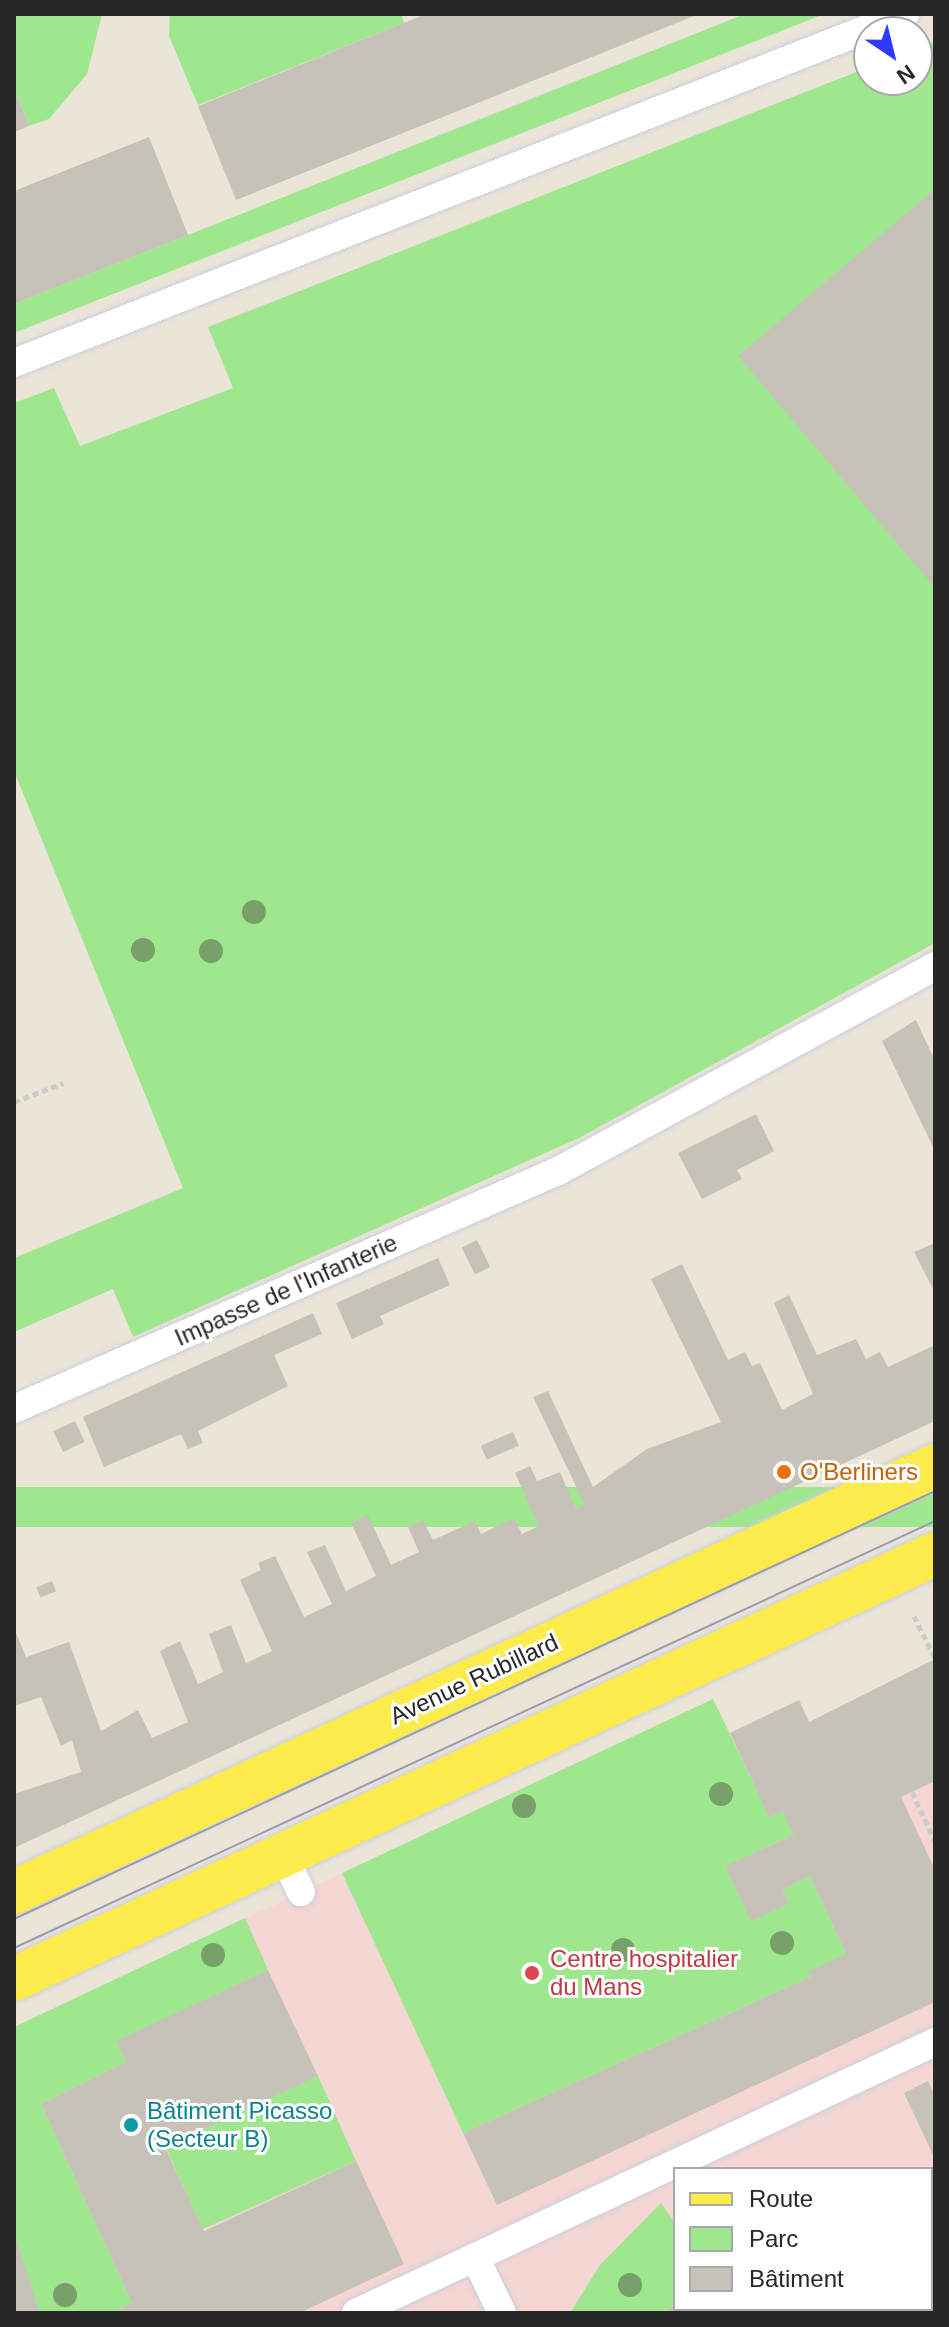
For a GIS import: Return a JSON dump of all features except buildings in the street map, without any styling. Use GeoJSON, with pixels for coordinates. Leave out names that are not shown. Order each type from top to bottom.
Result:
{"type":"FeatureCollection","features":[{"type":"Feature","properties":{"kind":"main road","name":"Avenue Rubillard"},"geometry":{"type":"LineString","coordinates":[[14,1892],[935,1466]]}},
{"type":"Feature","properties":{"kind":"main road"},"geometry":{"type":"LineString","coordinates":[[14,1979],[292,1873],[935,1554]]}},
{"type":"Feature","properties":{"kind":"lane"},"geometry":{"type":"LineString","coordinates":[[14,363],[905,14]]}},
{"type":"Feature","properties":{"kind":"lane","name":"Impasse de l'Infanterie"},"geometry":{"type":"LineString","coordinates":[[14,1409],[558,1171],[935,966]]}},
{"type":"Feature","properties":{"kind":"lane"},"geometry":{"type":"LineString","coordinates":[[356,2313],[935,2042]]}},
{"type":"Feature","properties":{"kind":"lane"},"geometry":{"type":"LineString","coordinates":[[475,2257],[502,2313]]}},
{"type":"Feature","properties":{"kind":"path"},"geometry":{"type":"LineString","coordinates":[[14,1102],[63,1083]]}},
{"type":"Feature","properties":{"kind":"path"},"geometry":{"type":"LineString","coordinates":[[907,1601],[935,1658]]}},
{"type":"Feature","properties":{"kind":"path"},"geometry":{"type":"LineString","coordinates":[[912,1792],[935,1841]]}},
{"type":"Feature","properties":{"kind":"shaded area","name":"Centre hospitalier du Mans"},"geometry":{"type":"Polygon","coordinates":[[[935,1659],[935,2313],[40,2313],[14,2234],[14,2027],[713,1699],[730,1732],[799,1700],[810,1722],[935,1659]]]}},
{"type":"Feature","properties":{"kind":"green space"},"geometry":{"type":"Polygon","coordinates":[[[14,14],[102,14],[87,74],[49,119],[29,126],[14,88],[14,14]]]}},
{"type":"Feature","properties":{"kind":"green space"},"geometry":{"type":"Polygon","coordinates":[[[170,14],[401,14],[404,23],[198,105],[169,36],[170,14]]]}},
{"type":"Feature","properties":{"kind":"green space"},"geometry":{"type":"Polygon","coordinates":[[[745,14],[824,14],[14,333],[14,304],[745,14]]]}},
{"type":"Feature","properties":{"kind":"green space"},"geometry":{"type":"Polygon","coordinates":[[[933,42],[935,943],[579,1138],[133,1337],[113,1289],[14,1332],[14,1258],[183,1188],[14,771],[14,403],[54,388],[80,446],[233,388],[208,327],[853,73],[853,96],[933,96],[933,42]]]}},
{"type":"Feature","properties":{"kind":"green space"},"geometry":{"type":"Polygon","coordinates":[[[14,1487],[935,1487],[935,1527],[14,1527],[14,1487]]]}},
{"type":"Feature","properties":{"kind":"green space"},"geometry":{"type":"Polygon","coordinates":[[[713,1699],[769,1816],[782,1811],[793,1835],[726,1866],[751,1920],[789,1904],[783,1889],[810,1876],[846,1954],[808,1972],[810,1977],[463,2133],[342,1873],[713,1699]]]}},
{"type":"Feature","properties":{"kind":"green space"},"geometry":{"type":"Polygon","coordinates":[[[245,1918],[268,1970],[117,2041],[126,2062],[41,2104],[132,2303],[112,2313],[40,2313],[14,2234],[14,2027],[245,1918]]]}},
{"type":"Feature","properties":{"kind":"green space"},"geometry":{"type":"Polygon","coordinates":[[[318,2076],[356,2161],[202,2229],[165,2144],[318,2076]]]}},
{"type":"Feature","properties":{"kind":"green space"},"geometry":{"type":"Polygon","coordinates":[[[661,2203],[673,2220],[673,2307],[659,2313],[570,2313],[600,2265],[661,2203]]]}},
{"type":"Feature","properties":{"kind":"tram line"},"geometry":{"type":"LineString","coordinates":[[14,1919],[935,1491]]}},
{"type":"Feature","properties":{"kind":"tram line"},"geometry":{"type":"LineString","coordinates":[[14,1948],[935,1521]]}},
{"type":"Feature","properties":{"kind":"place","name":"O'Berliners"},"geometry":{"type":"Point","coordinates":[784,1472]}},
{"type":"Feature","properties":{"kind":"place","name":"Centre hospitalier du Mans"},"geometry":{"type":"Point","coordinates":[532,1973]}},
{"type":"Feature","properties":{"kind":"place","name":"Bâtiment Picasso (Secteur B)"},"geometry":{"type":"Point","coordinates":[131,2125]}}]}
